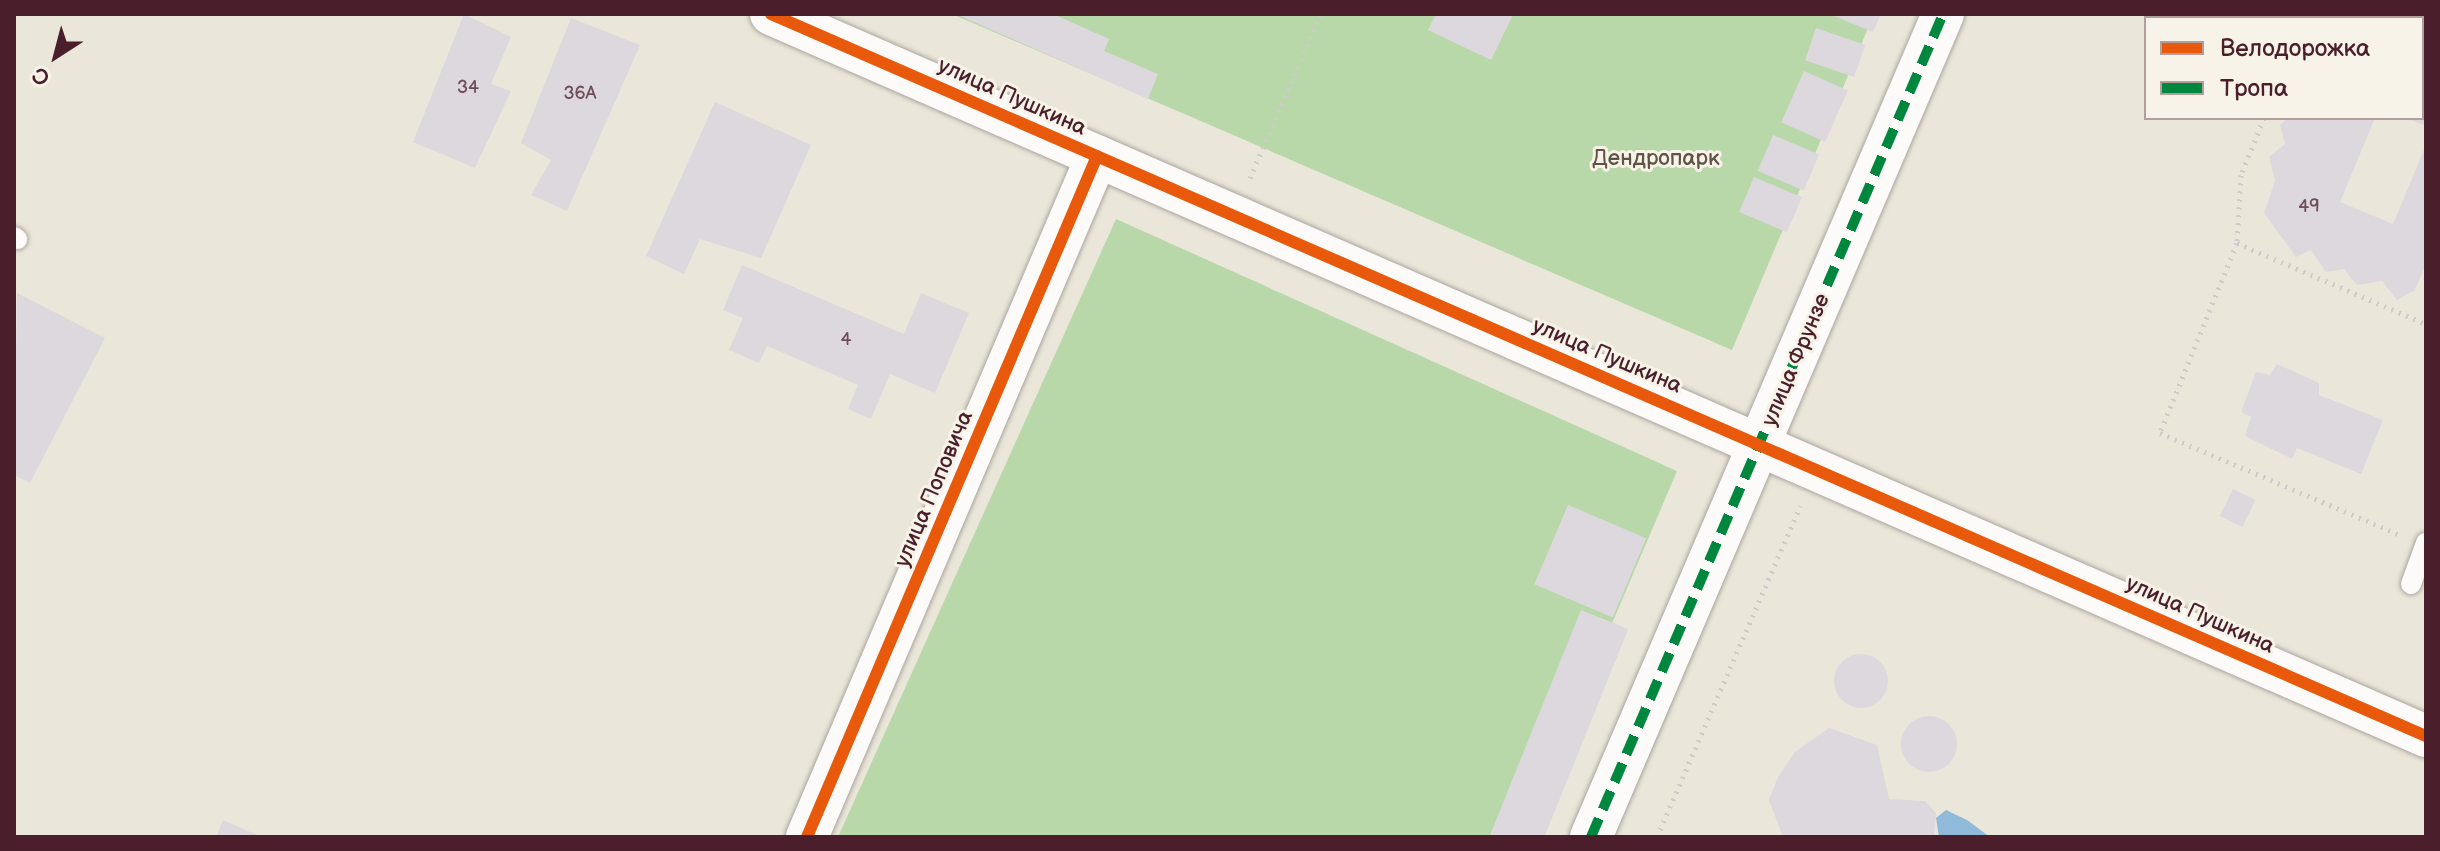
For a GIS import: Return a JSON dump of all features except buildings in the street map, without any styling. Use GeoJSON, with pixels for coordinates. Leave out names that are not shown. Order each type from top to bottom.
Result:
{"type":"FeatureCollection","features":[{"type":"Feature","properties":{"kind":"street","name":"улица Пушкина"},"geometry":{"type":"LineString","coordinates":[[771,14],[2426,736]]}},
{"type":"Feature","properties":{"kind":"street","name":"улица Фрунзе"},"geometry":{"type":"LineString","coordinates":[[1591,837],[1943,14]]}},
{"type":"Feature","properties":{"kind":"street","name":"улица Поповича"},"geometry":{"type":"LineString","coordinates":[[807,837],[1097,156]]}},
{"type":"Feature","properties":{"kind":"lane"},"geometry":{"type":"LineString","coordinates":[[2411,584],[2426,544]]}},
{"type":"Feature","properties":{"kind":"path"},"geometry":{"type":"LineString","coordinates":[[1233,216],[1321,14]]}},
{"type":"Feature","properties":{"kind":"path"},"geometry":{"type":"LineString","coordinates":[[2263,120],[2241,175],[2237,243],[2160,433],[2426,544]]}},
{"type":"Feature","properties":{"kind":"path"},"geometry":{"type":"LineString","coordinates":[[2237,243],[2426,324]]}},
{"type":"Feature","properties":{"kind":"path"},"geometry":{"type":"LineString","coordinates":[[1657,837],[1816,469]]}},
{"type":"Feature","properties":{"kind":"green space","name":"Дендропарк"},"geometry":{"type":"Polygon","coordinates":[[[952,14],[1874,14],[1732,350],[952,14]]]}},
{"type":"Feature","properties":{"kind":"green space"},"geometry":{"type":"Polygon","coordinates":[[[1116,219],[1677,471],[1521,837],[838,837],[1116,219]]]}},
{"type":"Feature","properties":{"kind":"water"},"geometry":{"type":"Polygon","coordinates":[[[1946,810],[1967,820],[1990,837],[1939,837],[1936,818],[1946,810]]]}},
{"type":"Feature","properties":{"kind":"marked path"},"geometry":{"type":"LineString","coordinates":[[1591,837],[1943,14]]}},
{"type":"Feature","properties":{"kind":"cycle path"},"geometry":{"type":"LineString","coordinates":[[771,14],[2426,736]]}},
{"type":"Feature","properties":{"kind":"cycle path"},"geometry":{"type":"LineString","coordinates":[[807,837],[1097,156]]}}]}
